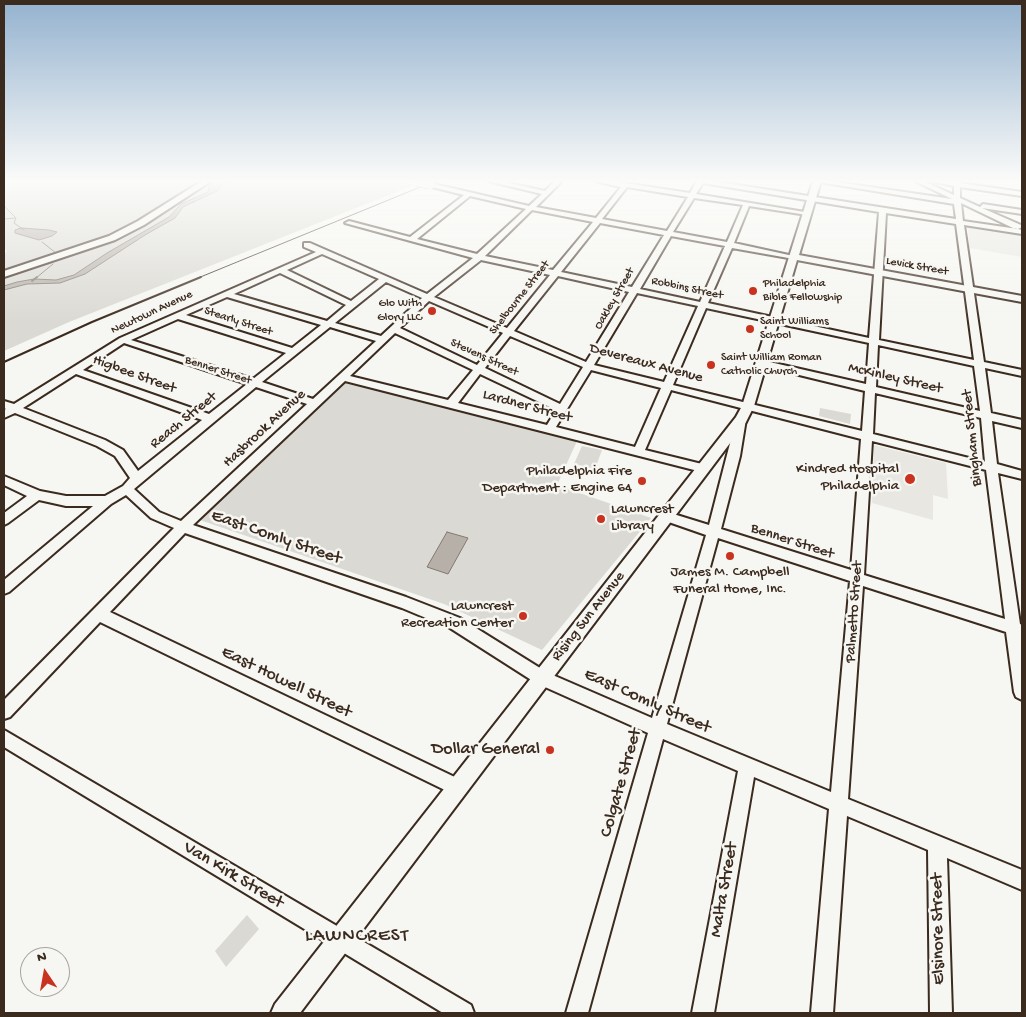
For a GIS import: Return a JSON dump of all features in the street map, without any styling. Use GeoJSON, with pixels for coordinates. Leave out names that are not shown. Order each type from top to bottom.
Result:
{"type":"FeatureCollection","features":[{"type":"Feature","properties":{"kind":"main road"},"geometry":{"type":"LineString","coordinates":[[4,274],[75,252],[131,228]]}},
{"type":"Feature","properties":{"kind":"main road","name":"Rising Sun Avenue"},"geometry":{"type":"LineString","coordinates":[[284,1013],[667,517],[744,412],[802,228]]}},
{"type":"Feature","properties":{"kind":"main road","name":"Levick Street"},"geometry":{"type":"LineString","coordinates":[[794,256],[1022,299]]}},
{"type":"Feature","properties":{"kind":"street","name":"Robbins Street"},"geometry":{"type":"LineString","coordinates":[[370,228],[479,257],[555,274],[1022,373]]}},
{"type":"Feature","properties":{"kind":"street"},"geometry":{"type":"LineString","coordinates":[[412,239],[425,228]]}},
{"type":"Feature","properties":{"kind":"street","name":"Hasbrook Avenue"},"geometry":{"type":"LineString","coordinates":[[4,711],[182,527],[427,298],[479,257],[509,228]]}},
{"type":"Feature","properties":{"kind":"street","name":"Shelbourne Street"},"geometry":{"type":"LineString","coordinates":[[452,403],[591,228]]}},
{"type":"Feature","properties":{"kind":"street","name":"Levick Street"},"geometry":{"type":"LineString","coordinates":[[640,228],[794,256]]}},
{"type":"Feature","properties":{"kind":"street","name":"Oakley Street"},"geometry":{"type":"LineString","coordinates":[[550,429],[590,367],[671,228]]}},
{"type":"Feature","properties":{"kind":"street"},"geometry":{"type":"LineString","coordinates":[[638,451],[737,228]]}},
{"type":"Feature","properties":{"kind":"street","name":"Palmetto Street"},"geometry":{"type":"LineString","coordinates":[[822,1013],[858,580],[882,228]]}},
{"type":"Feature","properties":{"kind":"street","name":"Bingham Street"},"geometry":{"type":"LineString","coordinates":[[963,228],[991,466],[1018,630],[1022,692]]}},
{"type":"Feature","properties":{"kind":"street"},"geometry":{"type":"LineString","coordinates":[[1003,228],[1022,231]]}},
{"type":"Feature","properties":{"kind":"street","name":"Devereaux Avenue"},"geometry":{"type":"LineString","coordinates":[[307,245],[590,367],[666,386],[744,412],[867,435],[1022,475]]}},
{"type":"Feature","properties":{"kind":"street","name":"Newtown Avenue"},"geometry":{"type":"LineString","coordinates":[[4,415],[123,340],[321,252]]}},
{"type":"Feature","properties":{"kind":"street"},"geometry":{"type":"LineString","coordinates":[[280,270],[351,304]]}},
{"type":"Feature","properties":{"kind":"street","name":"Reach Street"},"geometry":{"type":"LineString","coordinates":[[4,588],[107,501],[132,483],[384,279]]}},
{"type":"Feature","properties":{"kind":"street"},"geometry":{"type":"LineString","coordinates":[[226,294],[383,340]]}},
{"type":"Feature","properties":{"kind":"street","name":"Stearly Street"},"geometry":{"type":"LineString","coordinates":[[176,315],[292,352]]}},
{"type":"Feature","properties":{"kind":"street","name":"Stevens Street"},"geometry":{"type":"LineString","coordinates":[[394,329],[562,409]]}},
{"type":"Feature","properties":{"kind":"street","name":"Benner Street"},"geometry":{"type":"LineString","coordinates":[[123,340],[314,403]]}},
{"type":"Feature","properties":{"kind":"street","name":"McKinley Street"},"geometry":{"type":"LineString","coordinates":[[761,363],[1022,424]]}},
{"type":"Feature","properties":{"kind":"street","name":"Higbee Street"},"geometry":{"type":"LineString","coordinates":[[75,370],[211,419]]}},
{"type":"Feature","properties":{"kind":"street","name":"Lardner Street"},"geometry":{"type":"LineString","coordinates":[[344,377],[702,468]]}},
{"type":"Feature","properties":{"kind":"street","name":"East Comly Street"},"geometry":{"type":"LineString","coordinates":[[4,404],[102,443],[119,453],[132,483],[155,515],[182,527],[406,603],[454,622],[542,678],[747,767],[1022,880]]}},
{"type":"Feature","properties":{"kind":"street","name":"Colgate Street"},"geometry":{"type":"LineString","coordinates":[[578,1013],[713,533],[744,412]]}},
{"type":"Feature","properties":{"kind":"street"},"geometry":{"type":"LineString","coordinates":[[4,480],[37,496],[66,501],[107,501]]}},
{"type":"Feature","properties":{"kind":"street"},"geometry":{"type":"LineString","coordinates":[[4,520],[37,496]]}},
{"type":"Feature","properties":{"kind":"street","name":"Benner Street"},"geometry":{"type":"LineString","coordinates":[[667,517],[1018,630]]}},
{"type":"Feature","properties":{"kind":"street","name":"East Howell Street"},"geometry":{"type":"LineString","coordinates":[[99,614],[457,787]]}},
{"type":"Feature","properties":{"kind":"street","name":"Van Kirk Street"},"geometry":{"type":"LineString","coordinates":[[4,738],[463,1013]]}},
{"type":"Feature","properties":{"kind":"street","name":"Malta Street"},"geometry":{"type":"LineString","coordinates":[[703,1013],[747,767]]}},
{"type":"Feature","properties":{"kind":"street","name":"Elsinore Street"},"geometry":{"type":"LineString","coordinates":[[937,844],[941,1013]]}},
{"type":"Feature","properties":{"kind":"shaded area"},"geometry":{"type":"Polygon","coordinates":[[[4,228],[305,228],[69,322],[4,351],[4,254],[7,251],[4,249],[4,228]]]}},
{"type":"Feature","properties":{"kind":"shaded area"},"geometry":{"type":"Polygon","coordinates":[[[27,228],[57,232],[52,236],[39,240],[15,233],[15,230],[27,228]]]}},
{"type":"Feature","properties":{"kind":"shaded area"},"geometry":{"type":"Polygon","coordinates":[[[149,228],[157,228],[85,274],[60,283],[27,284],[4,290],[4,286],[17,282],[34,279],[56,280],[74,275],[149,228]]]}},
{"type":"Feature","properties":{"kind":"shaded area"},"geometry":{"type":"Polygon","coordinates":[[[968,228],[989,228],[1022,234],[1022,257],[969,248],[968,228]]]}},
{"type":"Feature","properties":{"kind":"shaded area"},"geometry":{"type":"Polygon","coordinates":[[[345,379],[574,439],[577,441],[557,485],[651,518],[542,650],[444,604],[197,519],[345,379]]]}},
{"type":"Feature","properties":{"kind":"shaded area"},"geometry":{"type":"Polygon","coordinates":[[[820,408],[851,414],[850,424],[819,416],[820,408]]]}},
{"type":"Feature","properties":{"kind":"shaded area","name":"Kindred Hospital Philadelphia"},"geometry":{"type":"Polygon","coordinates":[[[874,445],[946,463],[948,499],[933,495],[933,520],[872,503],[874,445]]]}},
{"type":"Feature","properties":{"kind":"shaded area"},"geometry":{"type":"Polygon","coordinates":[[[582,446],[602,450],[595,469],[574,464],[582,446]]]}},
{"type":"Feature","properties":{"kind":"shaded area"},"geometry":{"type":"Polygon","coordinates":[[[447,532],[468,538],[448,574],[427,567],[447,532]]]}},
{"type":"Feature","properties":{"kind":"shaded area"},"geometry":{"type":"Polygon","coordinates":[[[247,915],[259,929],[226,967],[215,951],[247,915]]]}},
{"type":"Feature","properties":{"kind":"waterway"},"geometry":{"type":"LineString","coordinates":[[42,242],[56,253]]}},
{"type":"Feature","properties":{"kind":"waterway"},"geometry":{"type":"LineString","coordinates":[[36,278],[53,264]]}},
{"type":"Feature","properties":{"kind":"waterway"},"geometry":{"type":"LineString","coordinates":[[32,281],[37,277]]}},
{"type":"Feature","properties":{"kind":"railway"},"geometry":{"type":"LineString","coordinates":[[198,278],[319,228]]}},
{"type":"Feature","properties":{"kind":"railway"},"geometry":{"type":"LineString","coordinates":[[4,362],[92,322],[201,277]]}},
{"type":"Feature","properties":{"kind":"place","name":"Philadelphia Bible Fellowship"},"geometry":{"type":"Point","coordinates":[753,291]}},
{"type":"Feature","properties":{"kind":"place","name":"Glo With Glory LLC"},"geometry":{"type":"Point","coordinates":[432,311]}},
{"type":"Feature","properties":{"kind":"place","name":"Saint Williams School"},"geometry":{"type":"Point","coordinates":[750,329]}},
{"type":"Feature","properties":{"kind":"place","name":"Saint William Roman Catholic Church"},"geometry":{"type":"Point","coordinates":[711,365]}},
{"type":"Feature","properties":{"kind":"place","name":"Kindred Hospital Philadelphia"},"geometry":{"type":"Point","coordinates":[910,479]}},
{"type":"Feature","properties":{"kind":"place","name":"Philadelphia Fire Department : Engine 64"},"geometry":{"type":"Point","coordinates":[642,481]}},
{"type":"Feature","properties":{"kind":"place","name":"Lawncrest Library"},"geometry":{"type":"Point","coordinates":[601,519]}},
{"type":"Feature","properties":{"kind":"place","name":"James M. Campbell Funeral Home, Inc."},"geometry":{"type":"Point","coordinates":[730,556]}},
{"type":"Feature","properties":{"kind":"place","name":"Lawncrest Recreation Center"},"geometry":{"type":"Point","coordinates":[523,616]}},
{"type":"Feature","properties":{"kind":"place","name":"Dollar General"},"geometry":{"type":"Point","coordinates":[550,750]}},
{"type":"Feature","properties":{"kind":"district","name":"LAWNCREST"},"geometry":{"type":"Point","coordinates":[357,937]}}]}
